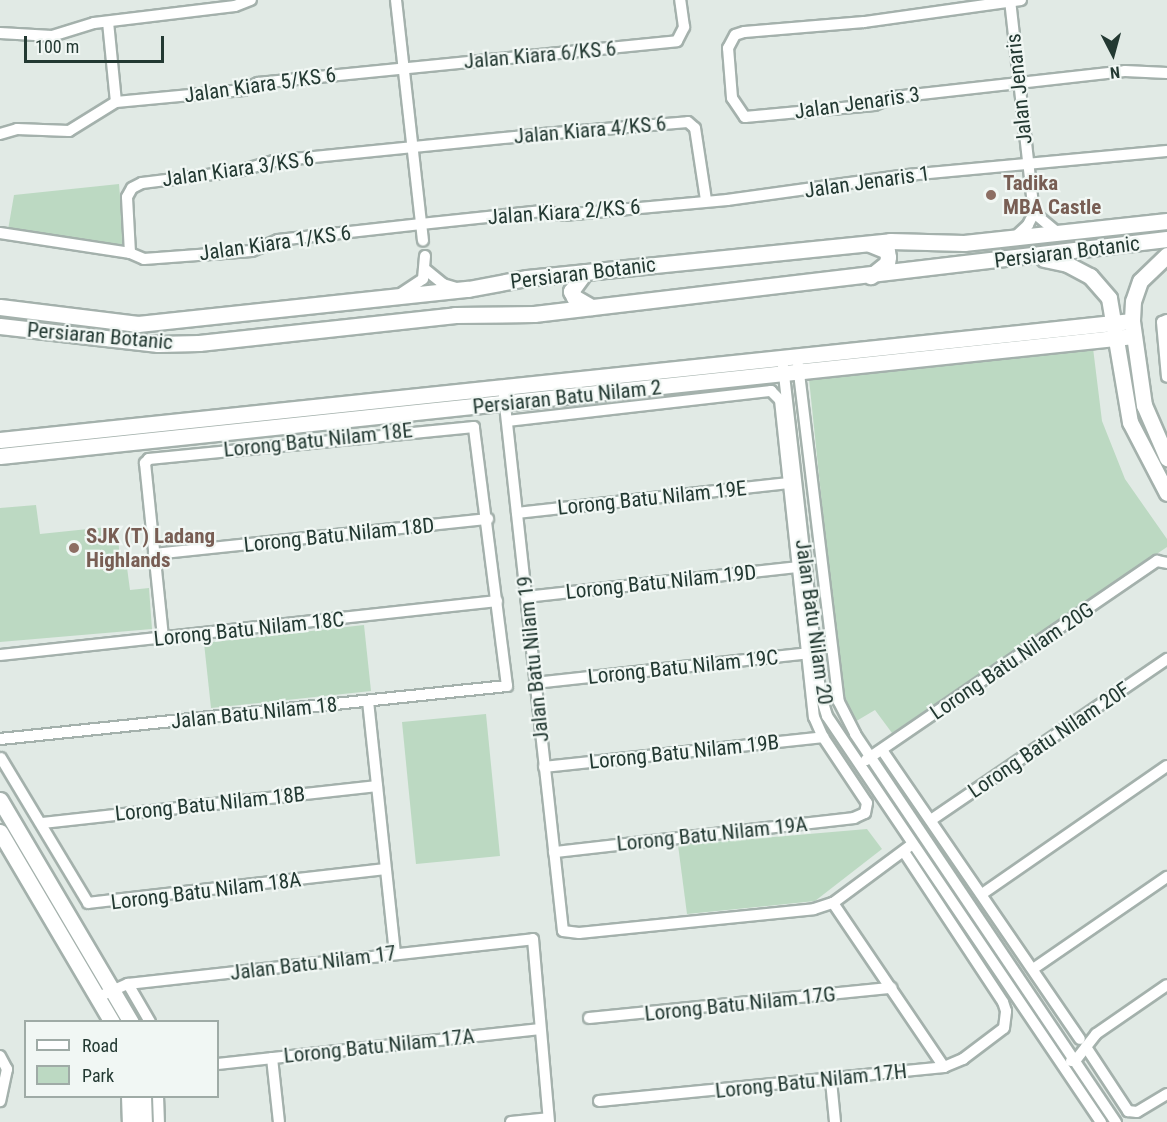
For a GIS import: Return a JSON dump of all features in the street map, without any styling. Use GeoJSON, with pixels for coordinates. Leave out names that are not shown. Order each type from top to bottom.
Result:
{"type":"FeatureCollection","features":[{"type":"Feature","properties":{"kind":"main road","name":"Persiaran Botanic"},"geometry":{"type":"LineString","coordinates":[[0,307],[138,324],[468,289],[585,272],[867,243],[964,243],[1167,221]]}},
{"type":"Feature","properties":{"kind":"main road","name":"Persiaran Botanic"},"geometry":{"type":"LineString","coordinates":[[0,326],[181,344],[455,315],[534,314],[870,277],[1167,239]]}},
{"type":"Feature","properties":{"kind":"main road"},"geometry":{"type":"LineString","coordinates":[[867,243],[887,251],[888,256],[887,263],[870,277]]}},
{"type":"Feature","properties":{"kind":"main road"},"geometry":{"type":"LineString","coordinates":[[1167,255],[1140,281],[1133,301],[1133,328],[1144,405],[1167,458]]}},
{"type":"Feature","properties":{"kind":"main road"},"geometry":{"type":"LineString","coordinates":[[1031,257],[1068,264],[1090,276],[1109,298],[1130,422],[1167,493]]}},
{"type":"Feature","properties":{"kind":"main road"},"geometry":{"type":"LineString","coordinates":[[585,272],[571,291],[574,297],[591,307]]}},
{"type":"Feature","properties":{"kind":"main road","name":"Persiaran Batu Nilam 2"},"geometry":{"type":"LineString","coordinates":[[504,395],[791,374],[1133,328]]}},
{"type":"Feature","properties":{"kind":"main road","name":"Persiaran Batu Nilam 2"},"geometry":{"type":"LineString","coordinates":[[0,440],[112,436],[504,395],[790,357],[1116,331]]}},
{"type":"Feature","properties":{"kind":"main road","name":"Persiaran Batu Nilam 2"},"geometry":{"type":"LineString","coordinates":[[0,456],[112,436]]}},
{"type":"Feature","properties":{"kind":"main road"},"geometry":{"type":"LineString","coordinates":[[0,800],[130,1020]]}},
{"type":"Feature","properties":{"kind":"main road"},"geometry":{"type":"LineString","coordinates":[[0,832],[111,1020]]}},
{"type":"Feature","properties":{"kind":"main road"},"geometry":{"type":"LineString","coordinates":[[129,1098],[130,1122]]}},
{"type":"Feature","properties":{"kind":"main road"},"geometry":{"type":"LineString","coordinates":[[143,1098],[144,1122]]}},
{"type":"Feature","properties":{"kind":"street"},"geometry":{"type":"LineString","coordinates":[[0,33],[52,36],[81,26],[235,6],[251,0]]}},
{"type":"Feature","properties":{"kind":"street"},"geometry":{"type":"LineString","coordinates":[[396,0],[423,240]]}},
{"type":"Feature","properties":{"kind":"street","name":"Jalan Kiara 6/KS 6"},"geometry":{"type":"LineString","coordinates":[[403,66],[554,55],[677,41],[684,27],[680,0]]}},
{"type":"Feature","properties":{"kind":"street","name":"Jalan Jenaris 3"},"geometry":{"type":"LineString","coordinates":[[1013,0],[864,22],[744,32],[730,40],[727,73],[732,98],[745,117],[874,105],[894,97],[1017,85]]}},
{"type":"Feature","properties":{"kind":"street","name":"Jalan Jenaris"},"geometry":{"type":"LineString","coordinates":[[1013,0],[1017,85],[1034,213]]}},
{"type":"Feature","properties":{"kind":"street"},"geometry":{"type":"LineString","coordinates":[[0,134],[17,129],[69,131],[116,102],[108,22]]}},
{"type":"Feature","properties":{"kind":"street","name":"Jalan Kiara 5/KS 6"},"geometry":{"type":"LineString","coordinates":[[116,102],[243,90],[258,83],[403,66]]}},
{"type":"Feature","properties":{"kind":"street"},"geometry":{"type":"LineString","coordinates":[[1017,85],[1125,71],[1167,73]]}},
{"type":"Feature","properties":{"kind":"street","name":"Jalan Kiara 4/KS 6"},"geometry":{"type":"LineString","coordinates":[[411,148],[688,122],[695,128],[706,201]]}},
{"type":"Feature","properties":{"kind":"street","name":"Jalan Kiara 3/KS 6"},"geometry":{"type":"LineString","coordinates":[[130,253],[127,197],[136,185],[239,171],[274,161],[411,148]]}},
{"type":"Feature","properties":{"kind":"street","name":"Jalan Jenaris 1"},"geometry":{"type":"LineString","coordinates":[[706,201],[1028,163],[1167,151]]}},
{"type":"Feature","properties":{"kind":"street","name":"Jalan Kiara 2/KS 6"},"geometry":{"type":"LineString","coordinates":[[421,224],[706,201]]}},
{"type":"Feature","properties":{"kind":"street"},"geometry":{"type":"LineString","coordinates":[[1013,238],[1024,230],[1034,213],[1058,233]]}},
{"type":"Feature","properties":{"kind":"street","name":"Jalan Kiara 1/KS 6"},"geometry":{"type":"LineString","coordinates":[[0,233],[130,253],[144,259],[252,251],[278,240],[421,224]]}},
{"type":"Feature","properties":{"kind":"street"},"geometry":{"type":"LineString","coordinates":[[384,298],[420,284],[426,270],[425,256]]}},
{"type":"Feature","properties":{"kind":"street"},"geometry":{"type":"LineString","coordinates":[[426,270],[443,284],[468,289]]}},
{"type":"Feature","properties":{"kind":"street"},"geometry":{"type":"LineString","coordinates":[[1167,320],[1162,322],[1167,377]]}},
{"type":"Feature","properties":{"kind":"street","name":"Jalan Batu Nilam 20"},"geometry":{"type":"LineString","coordinates":[[790,357],[810,653],[827,716],[908,848],[963,917],[1101,1122]]}},
{"type":"Feature","properties":{"kind":"street","name":"Jalan Batu Nilam 20"},"geometry":{"type":"LineString","coordinates":[[791,374],[839,702],[871,757],[1116,1122]]}},
{"type":"Feature","properties":{"kind":"street"},"geometry":{"type":"LineString","coordinates":[[507,421],[771,391],[780,400],[796,567],[810,653],[809,697],[823,737]]}},
{"type":"Feature","properties":{"kind":"street","name":"Jalan Batu Nilam 19"},"geometry":{"type":"LineString","coordinates":[[504,395],[563,931],[579,933],[671,924],[814,909],[833,903]]}},
{"type":"Feature","properties":{"kind":"street","name":"Lorong Batu Nilam 18E"},"geometry":{"type":"LineString","coordinates":[[154,554],[145,463],[156,457],[467,425],[478,433],[488,519]]}},
{"type":"Feature","properties":{"kind":"street","name":"Lorong Batu Nilam 19E"},"geometry":{"type":"LineString","coordinates":[[517,513],[788,483]]}},
{"type":"Feature","properties":{"kind":"street"},"geometry":{"type":"LineString","coordinates":[[488,519],[497,601]]}},
{"type":"Feature","properties":{"kind":"street","name":"Lorong Batu Nilam 18D"},"geometry":{"type":"LineString","coordinates":[[154,554],[488,519]]}},
{"type":"Feature","properties":{"kind":"street"},"geometry":{"type":"LineString","coordinates":[[154,554],[163,638]]}},
{"type":"Feature","properties":{"kind":"street","name":"Lorong Batu Nilam 20G"},"geometry":{"type":"LineString","coordinates":[[858,765],[1157,561],[1167,563]]}},
{"type":"Feature","properties":{"kind":"street","name":"Lorong Batu Nilam 19D"},"geometry":{"type":"LineString","coordinates":[[526,597],[796,567]]}},
{"type":"Feature","properties":{"kind":"street","name":"Lorong Batu Nilam 18C"},"geometry":{"type":"LineString","coordinates":[[0,655],[497,601]]}},
{"type":"Feature","properties":{"kind":"street","name":"Jalan Batu Nilam 18"},"geometry":{"type":"LineString","coordinates":[[0,739],[507,686],[497,601]]}},
{"type":"Feature","properties":{"kind":"street","name":"Lorong Batu Nilam 19C"},"geometry":{"type":"LineString","coordinates":[[535,683],[830,651]]}},
{"type":"Feature","properties":{"kind":"street","name":"Lorong Batu Nilam 20F"},"geometry":{"type":"LineString","coordinates":[[931,820],[1167,659]]}},
{"type":"Feature","properties":{"kind":"street"},"geometry":{"type":"LineString","coordinates":[[368,701],[395,954]]}},
{"type":"Feature","properties":{"kind":"street","name":"Lorong Batu Nilam 19B"},"geometry":{"type":"LineString","coordinates":[[544,767],[823,737]]}},
{"type":"Feature","properties":{"kind":"street","name":"Lorong Batu Nilam 19A"},"geometry":{"type":"LineString","coordinates":[[554,852],[854,818],[867,809],[867,802],[823,737]]}},
{"type":"Feature","properties":{"kind":"street"},"geometry":{"type":"LineString","coordinates":[[882,750],[1133,1113],[1167,1094]]}},
{"type":"Feature","properties":{"kind":"street","name":"Lorong Batu Nilam 18A"},"geometry":{"type":"LineString","coordinates":[[1,758],[43,823],[88,903],[385,869]]}},
{"type":"Feature","properties":{"kind":"street"},"geometry":{"type":"LineString","coordinates":[[982,894],[1167,766]]}},
{"type":"Feature","properties":{"kind":"street","name":"Lorong Batu Nilam 18B"},"geometry":{"type":"LineString","coordinates":[[43,823],[377,786]]}},
{"type":"Feature","properties":{"kind":"street"},"geometry":{"type":"LineString","coordinates":[[908,848],[833,903],[944,1067]]}},
{"type":"Feature","properties":{"kind":"street","name":"Lorong Batu Nilam 17H"},"geometry":{"type":"LineString","coordinates":[[599,1101],[831,1081],[944,1067],[980,1047],[1004,1028],[1006,1020],[1003,1002],[908,848]]}},
{"type":"Feature","properties":{"kind":"street"},"geometry":{"type":"LineString","coordinates":[[1033,969],[1167,877]]}},
{"type":"Feature","properties":{"kind":"street","name":"Jalan Batu Nilam 20"},"geometry":{"type":"LineString","coordinates":[[958,884],[949,888],[963,909],[963,917]]}},
{"type":"Feature","properties":{"kind":"street","name":"Jalan Batu Nilam 17"},"geometry":{"type":"LineString","coordinates":[[96,998],[112,989],[128,984],[532,939],[540,1029]]}},
{"type":"Feature","properties":{"kind":"street"},"geometry":{"type":"LineString","coordinates":[[128,984],[149,1020]]}},
{"type":"Feature","properties":{"kind":"street"},"geometry":{"type":"LineString","coordinates":[[1030,1018],[1046,1029],[1066,1058],[1075,1061],[1083,1043],[1167,986]]}},
{"type":"Feature","properties":{"kind":"street","name":"Lorong Batu Nilam 17G"},"geometry":{"type":"LineString","coordinates":[[589,1018],[892,988]]}},
{"type":"Feature","properties":{"kind":"street"},"geometry":{"type":"LineString","coordinates":[[511,1122],[548,1120],[540,1029]]}},
{"type":"Feature","properties":{"kind":"street","name":"Lorong Batu Nilam 17A"},"geometry":{"type":"LineString","coordinates":[[219,1064],[540,1029]]}},
{"type":"Feature","properties":{"kind":"street"},"geometry":{"type":"LineString","coordinates":[[1064,1044],[1083,1043]]}},
{"type":"Feature","properties":{"kind":"street"},"geometry":{"type":"LineString","coordinates":[[0,1056],[7,1069],[0,1101]]}},
{"type":"Feature","properties":{"kind":"street"},"geometry":{"type":"LineString","coordinates":[[272,1058],[279,1122]]}},
{"type":"Feature","properties":{"kind":"street"},"geometry":{"type":"LineString","coordinates":[[831,1081],[835,1122]]}},
{"type":"Feature","properties":{"kind":"street"},"geometry":{"type":"LineString","coordinates":[[158,1098],[159,1122]]}},
{"type":"Feature","properties":{"kind":"green space"},"geometry":{"type":"Polygon","coordinates":[[[119,184],[124,244],[118,248],[8,230],[14,195],[119,184]]]}},
{"type":"Feature","properties":{"kind":"green space"},"geometry":{"type":"Polygon","coordinates":[[[1093,348],[1102,421],[1125,479],[1167,539],[1167,547],[892,733],[875,710],[853,723],[840,678],[809,379],[1093,348]]]}},
{"type":"Feature","properties":{"kind":"green space"},"geometry":{"type":"Polygon","coordinates":[[[36,505],[40,534],[117,526],[120,560],[126,560],[130,590],[149,588],[152,629],[0,642],[0,508],[36,505]]]}},
{"type":"Feature","properties":{"kind":"green space"},"geometry":{"type":"Polygon","coordinates":[[[364,625],[371,691],[211,708],[204,643],[364,625]]]}},
{"type":"Feature","properties":{"kind":"green space"},"geometry":{"type":"Polygon","coordinates":[[[486,714],[500,856],[416,864],[402,722],[486,714]]]}},
{"type":"Feature","properties":{"kind":"green space"},"geometry":{"type":"Polygon","coordinates":[[[867,829],[882,849],[815,901],[687,914],[678,845],[867,829]]]}},
{"type":"Feature","properties":{"kind":"place","name":"Tadika MBA Castle"},"geometry":{"type":"Point","coordinates":[991,195]}},
{"type":"Feature","properties":{"kind":"place","name":"SJK (T) Ladang Highlands"},"geometry":{"type":"Point","coordinates":[74,548]}}]}
